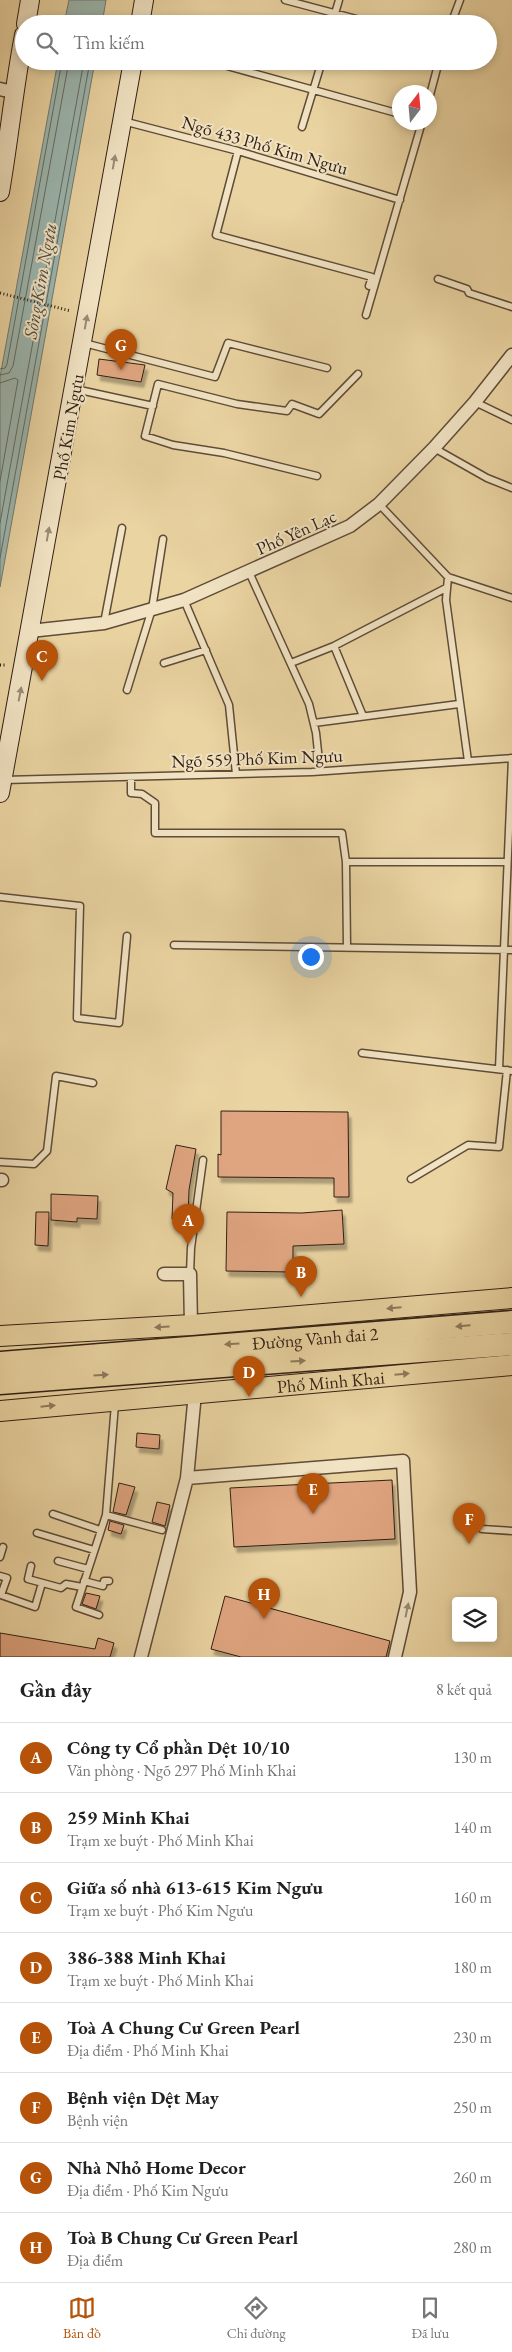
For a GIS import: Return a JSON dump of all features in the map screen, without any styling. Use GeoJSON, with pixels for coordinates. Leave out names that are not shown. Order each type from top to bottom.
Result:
{"type":"FeatureCollection","features":[{"type":"Feature","properties":{"kind":"highway","name":"Đường Vành đai 2"},"geometry":{"type":"LineString","coordinates":[[0,1363],[512,1322]]}},
{"type":"Feature","properties":{"kind":"highway","name":"Đường Vành đai 2"},"geometry":{"type":"LineString","coordinates":[[0,1383],[512,1344]]}},
{"type":"Feature","properties":{"kind":"main road"},"geometry":{"type":"LineString","coordinates":[[28,15],[30,0]]}},
{"type":"Feature","properties":{"kind":"main road"},"geometry":{"type":"LineString","coordinates":[[142,15],[144,0]]}},
{"type":"Feature","properties":{"kind":"main road"},"geometry":{"type":"LineString","coordinates":[[0,192],[11,127],[7,90],[15,64]]}},
{"type":"Feature","properties":{"kind":"main road","name":"Phố Kim Ngưu"},"geometry":{"type":"LineString","coordinates":[[1,787],[75,389],[131,70]]}},
{"type":"Feature","properties":{"kind":"main road"},"geometry":{"type":"LineString","coordinates":[[2,1334],[191,1325],[512,1298]]}},
{"type":"Feature","properties":{"kind":"main road","name":"Phố Minh Khai"},"geometry":{"type":"LineString","coordinates":[[0,1412],[512,1364]]}},
{"type":"Feature","properties":{"kind":"street","name":"Phố Yên Lạc"},"geometry":{"type":"LineString","coordinates":[[30,631],[104,623],[184,600],[350,526],[380,504],[434,448],[475,402],[508,369],[512,355]]}},
{"type":"Feature","properties":{"kind":"street"},"geometry":{"type":"LineString","coordinates":[[164,1274],[190,1274],[191,1325]]}},
{"type":"Feature","properties":{"kind":"street"},"geometry":{"type":"LineString","coordinates":[[142,1657],[187,1478],[195,1393]]}},
{"type":"Feature","properties":{"kind":"street"},"geometry":{"type":"LineString","coordinates":[[187,1478],[404,1461],[410,1592],[395,1657]]}},
{"type":"Feature","properties":{"kind":"lane"},"geometry":{"type":"LineString","coordinates":[[285,0],[346,15]]}},
{"type":"Feature","properties":{"kind":"lane"},"geometry":{"type":"LineString","coordinates":[[335,15],[339,0]]}},
{"type":"Feature","properties":{"kind":"lane"},"geometry":{"type":"LineString","coordinates":[[454,15],[460,0]]}},
{"type":"Feature","properties":{"kind":"lane"},"geometry":{"type":"LineString","coordinates":[[242,70],[392,112]]}},
{"type":"Feature","properties":{"kind":"lane"},"geometry":{"type":"LineString","coordinates":[[302,127],[320,70]]}},
{"type":"Feature","properties":{"kind":"lane"},"geometry":{"type":"LineString","coordinates":[[433,85],[437,70]]}},
{"type":"Feature","properties":{"kind":"lane","name":"Ngõ 433 Phố Kim Ngưu"},"geometry":{"type":"LineString","coordinates":[[122,121],[238,151],[400,200]]}},
{"type":"Feature","properties":{"kind":"lane"},"geometry":{"type":"LineString","coordinates":[[366,315],[420,130]]}},
{"type":"Feature","properties":{"kind":"lane"},"geometry":{"type":"LineString","coordinates":[[238,151],[216,234],[372,277],[369,286]]}},
{"type":"Feature","properties":{"kind":"lane"},"geometry":{"type":"LineString","coordinates":[[438,278],[467,290],[469,293],[512,307]]}},
{"type":"Feature","properties":{"kind":"lane"},"geometry":{"type":"LineString","coordinates":[[82,343],[215,377],[228,343],[327,368]]}},
{"type":"Feature","properties":{"kind":"lane"},"geometry":{"type":"LineString","coordinates":[[317,476],[224,453],[173,445],[145,436],[158,384],[237,404],[287,411],[292,404],[319,414],[358,374]]}},
{"type":"Feature","properties":{"kind":"lane"},"geometry":{"type":"LineString","coordinates":[[75,389],[153,406]]}},
{"type":"Feature","properties":{"kind":"lane"},"geometry":{"type":"LineString","coordinates":[[475,402],[512,420]]}},
{"type":"Feature","properties":{"kind":"lane"},"geometry":{"type":"LineString","coordinates":[[434,448],[486,478],[512,488]]}},
{"type":"Feature","properties":{"kind":"lane"},"geometry":{"type":"LineString","coordinates":[[380,504],[448,577],[512,598]]}},
{"type":"Feature","properties":{"kind":"lane"},"geometry":{"type":"LineString","coordinates":[[104,623],[122,528]]}},
{"type":"Feature","properties":{"kind":"lane"},"geometry":{"type":"LineString","coordinates":[[127,690],[152,609],[163,539]]}},
{"type":"Feature","properties":{"kind":"lane"},"geometry":{"type":"LineString","coordinates":[[250,572],[309,704],[314,723],[320,771]]}},
{"type":"Feature","properties":{"kind":"lane"},"geometry":{"type":"LineString","coordinates":[[448,577],[446,588],[459,704],[468,761]]}},
{"type":"Feature","properties":{"kind":"lane"},"geometry":{"type":"LineString","coordinates":[[291,663],[334,646],[446,588]]}},
{"type":"Feature","properties":{"kind":"lane"},"geometry":{"type":"LineString","coordinates":[[184,600],[229,705],[236,774]]}},
{"type":"Feature","properties":{"kind":"lane"},"geometry":{"type":"LineString","coordinates":[[334,646],[363,716]]}},
{"type":"Feature","properties":{"kind":"lane"},"geometry":{"type":"LineString","coordinates":[[164,663],[206,650]]}},
{"type":"Feature","properties":{"kind":"lane"},"geometry":{"type":"LineString","coordinates":[[314,723],[459,704]]}},
{"type":"Feature","properties":{"kind":"lane"},"geometry":{"type":"LineString","coordinates":[[499,1069],[512,758]]}},
{"type":"Feature","properties":{"kind":"lane","name":"Ngõ 559 Phố Kim Ngưu"},"geometry":{"type":"LineString","coordinates":[[1,787],[131,777],[320,771],[512,758]]}},
{"type":"Feature","properties":{"kind":"lane"},"geometry":{"type":"LineString","coordinates":[[131,777],[132,793],[142,794],[155,803],[155,833],[342,833],[346,862],[347,947]]}},
{"type":"Feature","properties":{"kind":"lane"},"geometry":{"type":"LineString","coordinates":[[346,862],[507,862]]}},
{"type":"Feature","properties":{"kind":"lane"},"geometry":{"type":"LineString","coordinates":[[0,897],[80,906],[77,1018],[119,1023],[127,936]]}},
{"type":"Feature","properties":{"kind":"lane"},"geometry":{"type":"LineString","coordinates":[[174,945],[512,950]]}},
{"type":"Feature","properties":{"kind":"lane"},"geometry":{"type":"LineString","coordinates":[[362,1053],[509,1071],[499,1147],[468,1145],[411,1179]]}},
{"type":"Feature","properties":{"kind":"lane"},"geometry":{"type":"LineString","coordinates":[[0,1162],[34,1164],[47,1151],[56,1076],[93,1083]]}},
{"type":"Feature","properties":{"kind":"lane"},"geometry":{"type":"LineString","coordinates":[[190,1274],[191,1248],[203,1160]]}},
{"type":"Feature","properties":{"kind":"lane"},"geometry":{"type":"LineString","coordinates":[[99,1616],[76,1607],[106,1515],[115,1400]]}},
{"type":"Feature","properties":{"kind":"lane"},"geometry":{"type":"LineString","coordinates":[[53,1514],[100,1530]]}},
{"type":"Feature","properties":{"kind":"lane"},"geometry":{"type":"LineString","coordinates":[[106,1515],[162,1530]]}},
{"type":"Feature","properties":{"kind":"lane"},"geometry":{"type":"LineString","coordinates":[[482,1529],[512,1531]]}},
{"type":"Feature","properties":{"kind":"lane"},"geometry":{"type":"LineString","coordinates":[[37,1533],[94,1550]]}},
{"type":"Feature","properties":{"kind":"lane"},"geometry":{"type":"LineString","coordinates":[[0,1557],[3,1546]]}},
{"type":"Feature","properties":{"kind":"lane"},"geometry":{"type":"LineString","coordinates":[[58,1561],[88,1569]]}},
{"type":"Feature","properties":{"kind":"lane"},"geometry":{"type":"LineString","coordinates":[[31,1566],[28,1579],[61,1588],[66,1584],[103,1586],[104,1581],[109,1581]]}},
{"type":"Feature","properties":{"kind":"lane"},"geometry":{"type":"LineString","coordinates":[[0,1576],[7,1578],[1,1595],[35,1607],[42,1583]]}},
{"type":"Feature","properties":{"kind":"path"},"geometry":{"type":"LineString","coordinates":[[0,293],[71,311]]}},
{"type":"Feature","properties":{"kind":"path"},"geometry":{"type":"LineString","coordinates":[[0,665],[6,666]]}},
{"type":"Feature","properties":{"kind":"water"},"geometry":{"type":"Polygon","coordinates":[[[69,0],[106,0],[104,15],[66,15],[69,0]]]}},
{"type":"Feature","properties":{"kind":"water","name":"Sông Kim Ngưu"},"geometry":{"type":"Polygon","coordinates":[[[56,70],[93,70],[0,587],[0,377],[56,70]]]}},
{"type":"Feature","properties":{"kind":"building"},"geometry":{"type":"Polygon","coordinates":[[[99,359],[145,365],[141,382],[97,375],[99,359]]]}},
{"type":"Feature","properties":{"kind":"building"},"geometry":{"type":"Polygon","coordinates":[[[221,1111],[348,1112],[349,1197],[334,1197],[334,1178],[218,1177],[218,1154],[221,1155],[221,1111]]]}},
{"type":"Feature","properties":{"kind":"building"},"geometry":{"type":"Polygon","coordinates":[[[176,1145],[196,1149],[189,1190],[188,1217],[172,1219],[173,1193],[166,1189],[176,1145]]]}},
{"type":"Feature","properties":{"kind":"building"},"geometry":{"type":"Polygon","coordinates":[[[51,1194],[98,1196],[97,1219],[77,1218],[77,1222],[51,1220],[51,1194]]]}},
{"type":"Feature","properties":{"kind":"building"},"geometry":{"type":"Polygon","coordinates":[[[342,1210],[344,1244],[293,1246],[293,1272],[226,1271],[227,1212],[302,1213],[342,1210]]]}},
{"type":"Feature","properties":{"kind":"building"},"geometry":{"type":"Polygon","coordinates":[[[36,1212],[49,1212],[48,1246],[35,1245],[36,1212]]]}},
{"type":"Feature","properties":{"kind":"building"},"geometry":{"type":"Polygon","coordinates":[[[137,1433],[160,1435],[159,1449],[136,1447],[137,1433]]]}},
{"type":"Feature","properties":{"kind":"building"},"geometry":{"type":"Polygon","coordinates":[[[392,1480],[395,1539],[234,1547],[230,1488],[392,1480]]]}},
{"type":"Feature","properties":{"kind":"building"},"geometry":{"type":"Polygon","coordinates":[[[119,1483],[135,1487],[126,1515],[113,1512],[119,1483]]]}},
{"type":"Feature","properties":{"kind":"building"},"geometry":{"type":"Polygon","coordinates":[[[157,1502],[170,1505],[165,1526],[152,1522],[157,1502]]]}},
{"type":"Feature","properties":{"kind":"building"},"geometry":{"type":"Polygon","coordinates":[[[110,1521],[124,1525],[121,1534],[108,1530],[110,1521]]]}},
{"type":"Feature","properties":{"kind":"building"},"geometry":{"type":"Polygon","coordinates":[[[86,1593],[100,1596],[96,1609],[82,1604],[86,1593]]]}},
{"type":"Feature","properties":{"kind":"building"},"geometry":{"type":"Polygon","coordinates":[[[225,1596],[390,1641],[386,1657],[241,1657],[211,1649],[225,1596]]]}},
{"type":"Feature","properties":{"kind":"building"},"geometry":{"type":"Polygon","coordinates":[[[0,1633],[95,1649],[98,1638],[114,1643],[110,1657],[0,1657],[0,1633]]]}},
{"type":"Feature","properties":{"kind":"place","name":"Nhà Nhỏ Home Decor"},"geometry":{"type":"Point","coordinates":[121,370]}},
{"type":"Feature","properties":{"kind":"place","name":"Giữa số nhà 613-615 Kim Ngưu"},"geometry":{"type":"Point","coordinates":[42,681]}},
{"type":"Feature","properties":{"kind":"place","name":"Công ty Cổ phần Dệt 10/10"},"geometry":{"type":"Point","coordinates":[188,1245]}},
{"type":"Feature","properties":{"kind":"place","name":"259 Minh Khai"},"geometry":{"type":"Point","coordinates":[301,1297]}},
{"type":"Feature","properties":{"kind":"place","name":"386-388 Minh Khai"},"geometry":{"type":"Point","coordinates":[249,1397]}},
{"type":"Feature","properties":{"kind":"place","name":"Toà A Chung Cư Green Pearl"},"geometry":{"type":"Point","coordinates":[313,1514]}},
{"type":"Feature","properties":{"kind":"place","name":"Bệnh viện Dệt May"},"geometry":{"type":"Point","coordinates":[469,1544]}},
{"type":"Feature","properties":{"kind":"place","name":"Toà B Chung Cư Green Pearl"},"geometry":{"type":"Point","coordinates":[264,1619]}}]}
